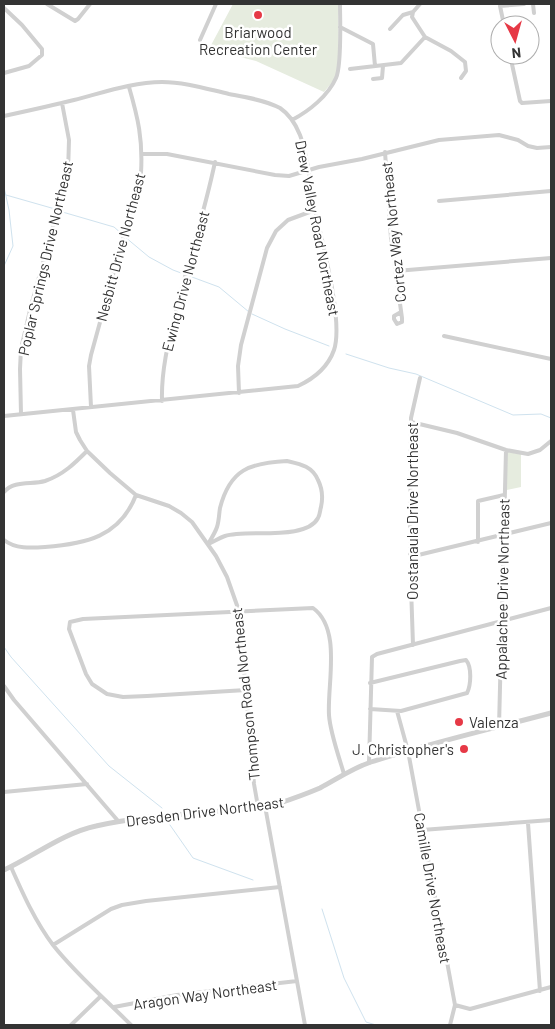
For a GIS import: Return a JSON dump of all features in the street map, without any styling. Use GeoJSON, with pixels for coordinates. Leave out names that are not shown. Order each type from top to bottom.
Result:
{"type":"FeatureCollection","features":[{"type":"Feature","properties":{"kind":"street"},"geometry":{"type":"LineString","coordinates":[[47,4],[75,21],[90,4]]}},
{"type":"Feature","properties":{"kind":"street"},"geometry":{"type":"LineString","coordinates":[[200,40],[216,4]]}},
{"type":"Feature","properties":{"kind":"street"},"geometry":{"type":"LineString","coordinates":[[292,120],[316,104],[336,78],[339,58],[340,4]]}},
{"type":"Feature","properties":{"kind":"street"},"geometry":{"type":"LineString","coordinates":[[390,29],[403,15],[413,12],[420,4]]}},
{"type":"Feature","properties":{"kind":"street"},"geometry":{"type":"LineString","coordinates":[[499,5],[524,4]]}},
{"type":"Feature","properties":{"kind":"street"},"geometry":{"type":"LineString","coordinates":[[533,4],[534,13]]}},
{"type":"Feature","properties":{"kind":"street"},"geometry":{"type":"LineString","coordinates":[[4,8],[22,25],[42,49],[42,55],[29,66],[4,73]]}},
{"type":"Feature","properties":{"kind":"street"},"geometry":{"type":"LineString","coordinates":[[413,12],[412,17],[425,37],[465,62],[466,71],[461,78]]}},
{"type":"Feature","properties":{"kind":"street"},"geometry":{"type":"LineString","coordinates":[[340,27],[373,44],[375,66]]}},
{"type":"Feature","properties":{"kind":"street"},"geometry":{"type":"LineString","coordinates":[[350,69],[401,63],[425,37]]}},
{"type":"Feature","properties":{"kind":"street"},"geometry":{"type":"LineString","coordinates":[[512,65],[522,103],[551,101]]}},
{"type":"Feature","properties":{"kind":"street"},"geometry":{"type":"LineString","coordinates":[[373,79],[382,78],[382,66]]}},
{"type":"Feature","properties":{"kind":"street","name":"Drew Valley Road Northeast"},"geometry":{"type":"LineString","coordinates":[[4,116],[149,83],[177,83],[278,107],[292,120],[300,136],[336,320],[337,336],[334,350],[328,362],[308,381],[298,386],[4,416]]}},
{"type":"Feature","properties":{"kind":"street","name":"Nesbitt Drive Northeast"},"geometry":{"type":"LineString","coordinates":[[91,408],[89,366],[91,355],[141,173],[142,154],[139,121],[129,87]]}},
{"type":"Feature","properties":{"kind":"street","name":"Poplar Springs Drive Northeast"},"geometry":{"type":"LineString","coordinates":[[22,414],[20,369],[22,349],[29,314],[68,173],[68,140],[62,103]]}},
{"type":"Feature","properties":{"kind":"street"},"geometry":{"type":"LineString","coordinates":[[142,154],[167,154],[215,162],[274,176],[289,176],[439,140],[499,135],[518,140],[528,146],[537,148],[551,147]]}},
{"type":"Feature","properties":{"kind":"street","name":"Cortez Way Northeast"},"geometry":{"type":"LineString","coordinates":[[386,152],[391,238],[401,312]]}},
{"type":"Feature","properties":{"kind":"street","name":"Ewing Drive Northeast"},"geometry":{"type":"LineString","coordinates":[[162,401],[161,379],[168,345],[215,162]]}},
{"type":"Feature","properties":{"kind":"street"},"geometry":{"type":"LineString","coordinates":[[439,201],[551,191]]}},
{"type":"Feature","properties":{"kind":"street"},"geometry":{"type":"LineString","coordinates":[[239,393],[238,366],[241,345],[267,248],[276,231],[288,220],[315,210]]}},
{"type":"Feature","properties":{"kind":"street"},"geometry":{"type":"LineString","coordinates":[[396,271],[551,258]]}},
{"type":"Feature","properties":{"kind":"street"},"geometry":{"type":"LineString","coordinates":[[444,336],[551,359]]}},
{"type":"Feature","properties":{"kind":"street","name":"Oostanaula Drive Northeast"},"geometry":{"type":"LineString","coordinates":[[413,645],[410,557],[412,410],[420,378]]}},
{"type":"Feature","properties":{"kind":"street","name":"Thompson Road Northeast"},"geometry":{"type":"LineString","coordinates":[[73,410],[76,432],[87,451],[136,495],[169,506],[181,512],[192,522],[208,544],[226,577],[239,611],[254,784],[257,801],[265,806],[305,1025]]}},
{"type":"Feature","properties":{"kind":"street"},"geometry":{"type":"LineString","coordinates":[[412,422],[448,431],[506,450],[528,454],[540,450],[551,441]]}},
{"type":"Feature","properties":{"kind":"street","name":"Appalachee Drive Northeast"},"geometry":{"type":"LineString","coordinates":[[499,728],[500,622],[506,450]]}},
{"type":"Feature","properties":{"kind":"street"},"geometry":{"type":"LineString","coordinates":[[4,492],[7,488],[16,485],[45,481],[60,474],[70,468],[87,451]]}},
{"type":"Feature","properties":{"kind":"street"},"geometry":{"type":"LineString","coordinates":[[287,461],[313,470],[321,487],[322,502],[319,517],[314,524],[293,531],[226,535],[208,544],[217,527],[220,508],[227,489],[235,476],[246,468],[268,462],[287,461]]}},
{"type":"Feature","properties":{"kind":"street"},"geometry":{"type":"LineString","coordinates":[[4,540],[21,547],[35,548],[71,545],[89,541],[100,536],[122,519],[132,506],[136,495]]}},
{"type":"Feature","properties":{"kind":"street"},"geometry":{"type":"LineString","coordinates":[[478,542],[478,501],[504,495]]}},
{"type":"Feature","properties":{"kind":"street"},"geometry":{"type":"LineString","coordinates":[[410,557],[551,523]]}},
{"type":"Feature","properties":{"kind":"street"},"geometry":{"type":"LineString","coordinates":[[246,690],[123,697],[109,694],[97,689],[86,674],[69,629],[70,622],[92,618],[314,608],[319,612],[324,622],[331,643],[329,714],[344,774]]}},
{"type":"Feature","properties":{"kind":"street"},"geometry":{"type":"LineString","coordinates":[[369,763],[372,657],[387,651],[551,608]]}},
{"type":"Feature","properties":{"kind":"street"},"geometry":{"type":"LineString","coordinates":[[370,683],[460,661],[466,660],[469,664],[469,689],[467,693],[397,711],[370,709]]}},
{"type":"Feature","properties":{"kind":"street"},"geometry":{"type":"LineString","coordinates":[[4,686],[119,822]]}},
{"type":"Feature","properties":{"kind":"street","name":"Camille Drive Northeast"},"geometry":{"type":"LineString","coordinates":[[397,711],[408,751],[454,1005],[450,1025]]}},
{"type":"Feature","properties":{"kind":"street","name":"Dresden Drive Northeast"},"geometry":{"type":"LineString","coordinates":[[4,870],[77,832],[96,826],[164,815],[265,806],[294,799],[369,763],[551,713]]}},
{"type":"Feature","properties":{"kind":"street"},"geometry":{"type":"LineString","coordinates":[[4,792],[87,784]]}},
{"type":"Feature","properties":{"kind":"street"},"geometry":{"type":"LineString","coordinates":[[422,830],[551,820]]}},
{"type":"Feature","properties":{"kind":"street"},"geometry":{"type":"LineString","coordinates":[[528,823],[540,991]]}},
{"type":"Feature","properties":{"kind":"street"},"geometry":{"type":"LineString","coordinates":[[11,867],[29,907],[53,945],[131,1025]]}},
{"type":"Feature","properties":{"kind":"street"},"geometry":{"type":"LineString","coordinates":[[53,945],[122,905],[280,887]]}},
{"type":"Feature","properties":{"kind":"street","name":"Aragon Way Northeast"},"geometry":{"type":"LineString","coordinates":[[113,1008],[177,995],[297,981]]}},
{"type":"Feature","properties":{"kind":"street"},"geometry":{"type":"LineString","coordinates":[[454,1005],[470,1009],[551,987]]}},
{"type":"Feature","properties":{"kind":"street"},"geometry":{"type":"LineString","coordinates":[[71,1025],[101,996]]}},
{"type":"Feature","properties":{"kind":"shaded area"},"geometry":{"type":"Polygon","coordinates":[[[233,4],[338,4],[339,74],[324,92],[256,61],[209,49],[233,4]]]}},
{"type":"Feature","properties":{"kind":"shaded area"},"geometry":{"type":"Polygon","coordinates":[[[507,452],[521,454],[521,487],[507,490],[507,452]]]}},
{"type":"Feature","properties":{"kind":"waterway"},"geometry":{"type":"LineString","coordinates":[[4,187],[13,246],[4,266]]}},
{"type":"Feature","properties":{"kind":"waterway"},"geometry":{"type":"LineString","coordinates":[[6,195],[55,209]]}},
{"type":"Feature","properties":{"kind":"waterway"},"geometry":{"type":"LineString","coordinates":[[59,211],[114,227],[122,234]]}},
{"type":"Feature","properties":{"kind":"waterway"},"geometry":{"type":"LineString","coordinates":[[125,237],[149,257],[173,270],[219,287],[249,312]]}},
{"type":"Feature","properties":{"kind":"waterway"},"geometry":{"type":"LineString","coordinates":[[252,314],[329,346]]}},
{"type":"Feature","properties":{"kind":"waterway"},"geometry":{"type":"LineString","coordinates":[[346,354],[389,368],[416,374],[513,415],[541,414],[551,418]]}},
{"type":"Feature","properties":{"kind":"waterway"},"geometry":{"type":"LineString","coordinates":[[4,647],[109,766],[162,808]]}},
{"type":"Feature","properties":{"kind":"waterway"},"geometry":{"type":"LineString","coordinates":[[170,825],[193,858],[253,880]]}},
{"type":"Feature","properties":{"kind":"waterway"},"geometry":{"type":"LineString","coordinates":[[322,909],[344,978],[366,1022],[376,1025]]}},
{"type":"Feature","properties":{"kind":"place","name":"Briarwood Recreation Center"},"geometry":{"type":"Point","coordinates":[258,15]}},
{"type":"Feature","properties":{"kind":"place","name":"Valenza"},"geometry":{"type":"Point","coordinates":[459,722]}},
{"type":"Feature","properties":{"kind":"place","name":"J. Christopher's"},"geometry":{"type":"Point","coordinates":[464,749]}}]}
